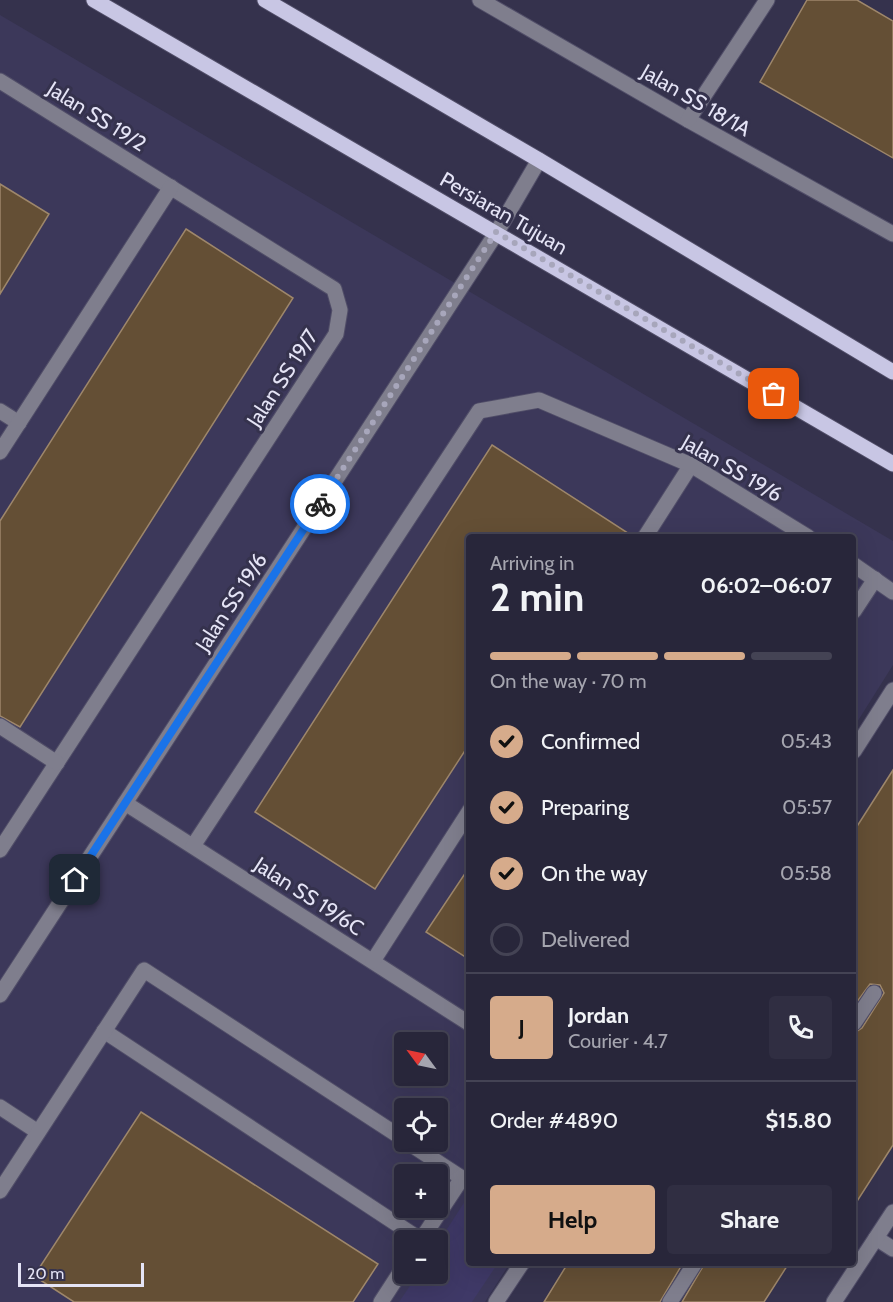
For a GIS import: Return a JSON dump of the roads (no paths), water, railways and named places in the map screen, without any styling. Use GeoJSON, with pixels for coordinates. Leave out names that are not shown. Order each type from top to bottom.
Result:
{"type":"FeatureCollection","features":[{"type":"Feature","properties":{"kind":"main road","name":"Persiaran Tujuan"},"geometry":{"type":"LineString","coordinates":[[94,0],[893,464]]}},
{"type":"Feature","properties":{"kind":"main road"},"geometry":{"type":"LineString","coordinates":[[265,0],[539,160],[893,372]]}},
{"type":"Feature","properties":{"kind":"street","name":"Jalan SS 18/1A"},"geometry":{"type":"LineString","coordinates":[[480,0],[688,120],[893,234]]}},
{"type":"Feature","properties":{"kind":"street"},"geometry":{"type":"LineString","coordinates":[[688,120],[767,0]]}},
{"type":"Feature","properties":{"kind":"street","name":"Jalan SS 19/2"},"geometry":{"type":"LineString","coordinates":[[0,81],[171,187]]}},
{"type":"Feature","properties":{"kind":"street","name":"Jalan SS 19/6"},"geometry":{"type":"LineString","coordinates":[[0,995],[496,232],[539,160]]}},
{"type":"Feature","properties":{"kind":"street"},"geometry":{"type":"LineString","coordinates":[[0,452],[171,187]]}},
{"type":"Feature","properties":{"kind":"street","name":"Jalan SS 19/7"},"geometry":{"type":"LineString","coordinates":[[0,850],[336,334],[340,310],[334,289],[171,187]]}},
{"type":"Feature","properties":{"kind":"street","name":"Jalan SS 19/6"},"geometry":{"type":"LineString","coordinates":[[193,846],[479,411],[539,400],[691,465],[802,534]]}},
{"type":"Feature","properties":{"kind":"street"},"geometry":{"type":"LineString","coordinates":[[0,411],[19,423]]}},
{"type":"Feature","properties":{"kind":"street"},"geometry":{"type":"LineString","coordinates":[[647,534],[691,465]]}},
{"type":"Feature","properties":{"kind":"street"},"geometry":{"type":"LineString","coordinates":[[856,566],[893,592]]}},
{"type":"Feature","properties":{"kind":"street"},"geometry":{"type":"LineString","coordinates":[[856,608],[875,579]]}},
{"type":"Feature","properties":{"kind":"street"},"geometry":{"type":"LineString","coordinates":[[856,748],[893,690]]}},
{"type":"Feature","properties":{"kind":"street"},"geometry":{"type":"LineString","coordinates":[[0,726],[57,763]]}},
{"type":"Feature","properties":{"kind":"street","name":"Jalan SS 19/6C"},"geometry":{"type":"LineString","coordinates":[[125,803],[466,1021]]}},
{"type":"Feature","properties":{"kind":"street"},"geometry":{"type":"LineString","coordinates":[[373,961],[466,816]]}},
{"type":"Feature","properties":{"kind":"street"},"geometry":{"type":"LineString","coordinates":[[2,1182],[38,1132],[144,970],[394,1133]]}},
{"type":"Feature","properties":{"kind":"street"},"geometry":{"type":"LineString","coordinates":[[856,1020],[874,993]]}},
{"type":"Feature","properties":{"kind":"street"},"geometry":{"type":"LineString","coordinates":[[104,1031],[406,1230]]}},
{"type":"Feature","properties":{"kind":"street"},"geometry":{"type":"LineString","coordinates":[[0,1107],[38,1132]]}},
{"type":"Feature","properties":{"kind":"street"},"geometry":{"type":"LineString","coordinates":[[423,1152],[462,1178],[428,1230]]}},
{"type":"Feature","properties":{"kind":"street"},"geometry":{"type":"LineString","coordinates":[[856,1259],[876,1238],[893,1212]]}},
{"type":"Feature","properties":{"kind":"street"},"geometry":{"type":"LineString","coordinates":[[876,1238],[893,1249]]}},
{"type":"Feature","properties":{"kind":"street"},"geometry":{"type":"LineString","coordinates":[[496,1302],[520,1266]]}},
{"type":"Feature","properties":{"kind":"street"},"geometry":{"type":"LineString","coordinates":[[670,1302],[693,1266]]}},
{"type":"Feature","properties":{"kind":"street"},"geometry":{"type":"LineString","coordinates":[[834,1302],[849,1267]]}},
{"type":"Feature","properties":{"kind":"street"},"geometry":{"type":"LineString","coordinates":[[381,1302],[394,1282]]}}]}
